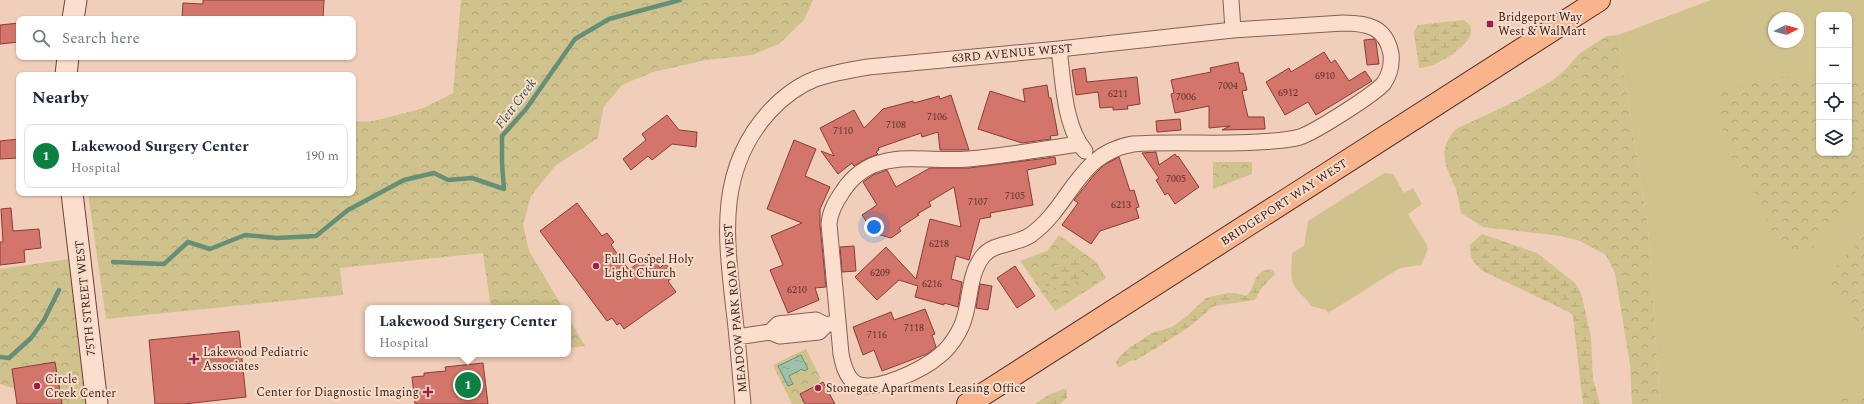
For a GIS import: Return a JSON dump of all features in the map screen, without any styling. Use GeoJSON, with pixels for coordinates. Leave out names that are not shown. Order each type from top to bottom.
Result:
{"type":"FeatureCollection","features":[{"type":"Feature","properties":{"kind":"main road","name":"BRIDGEPORT WAY WEST"},"geometry":{"type":"LineString","coordinates":[[968,404],[1599,0]]}},
{"type":"Feature","properties":{"kind":"street"},"geometry":{"type":"LineString","coordinates":[[73,16],[76,0]]}},
{"type":"Feature","properties":{"kind":"street"},"geometry":{"type":"LineString","coordinates":[[1231,0],[1233,30]]}},
{"type":"Feature","properties":{"kind":"street","name":"63RD AVENUE WEST"},"geometry":{"type":"LineString","coordinates":[[794,89],[820,78],[868,66],[1059,49],[1233,30],[1334,23],[1358,23],[1369,26],[1382,33],[1387,41],[1391,57],[1388,75],[1377,89],[1315,130],[1300,137],[1248,143],[1133,144],[1113,149],[1095,160]]}},
{"type":"Feature","properties":{"kind":"street"},"geometry":{"type":"LineString","coordinates":[[1059,49],[1068,114],[1079,144],[1095,160],[1081,174],[1047,219],[1035,232],[1019,242],[992,249],[983,256],[975,274],[962,326],[953,341],[933,362],[903,377],[882,384],[867,385],[854,382],[847,373],[831,324],[829,220],[836,201],[845,187],[863,170],[875,164],[900,158],[970,159],[1079,144]]}},
{"type":"Feature","properties":{"kind":"street"},"geometry":{"type":"LineString","coordinates":[[66,72],[68,60]]}},
{"type":"Feature","properties":{"kind":"street","name":"MEADOW PARK ROAD WEST"},"geometry":{"type":"LineString","coordinates":[[743,404],[727,236],[727,211],[732,179],[746,144],[758,124],[794,89]]}},
{"type":"Feature","properties":{"kind":"street","name":"75TH STREET WEST"},"geometry":{"type":"LineString","coordinates":[[72,196],[97,404]]}},
{"type":"Feature","properties":{"kind":"street"},"geometry":{"type":"LineString","coordinates":[[737,336],[770,332],[780,336],[818,332],[831,324]]}},
{"type":"Feature","properties":{"kind":"green space"},"geometry":{"type":"Polygon","coordinates":[[[461,0],[813,0],[804,20],[779,44],[752,55],[706,60],[653,72],[622,85],[603,108],[598,138],[555,166],[531,196],[523,224],[529,251],[561,305],[491,305],[483,253],[340,268],[343,295],[106,319],[88,196],[356,196],[356,122],[374,121],[424,108],[453,93],[461,0]]]}},
{"type":"Feature","properties":{"kind":"green space"},"geometry":{"type":"Polygon","coordinates":[[[1711,0],[1864,0],[1864,404],[1660,404],[1648,227],[1618,35],[1711,0]]]}},
{"type":"Feature","properties":{"kind":"green space"},"geometry":{"type":"Polygon","coordinates":[[[1463,20],[1470,26],[1471,34],[1466,42],[1448,57],[1427,67],[1419,68],[1414,32],[1418,25],[1463,20]]]}},
{"type":"Feature","properties":{"kind":"green space"},"geometry":{"type":"Polygon","coordinates":[[[1618,35],[1648,227],[1660,404],[1632,404],[1630,365],[1615,273],[1606,255],[1580,241],[1561,236],[1483,227],[1461,213],[1455,186],[1447,168],[1444,155],[1450,136],[1456,129],[1520,99],[1553,80],[1566,69],[1579,54],[1607,36],[1618,35]]]}},
{"type":"Feature","properties":{"kind":"green space"},"geometry":{"type":"Polygon","coordinates":[[[1780,77],[1816,78],[1816,156],[1852,156],[1852,80],[1864,82],[1864,182],[1810,251],[1783,252],[1745,175],[1731,156],[1721,125],[1716,91],[1780,77]]]}},
{"type":"Feature","properties":{"kind":"green space"},"geometry":{"type":"Polygon","coordinates":[[[1213,162],[1252,162],[1252,174],[1213,189],[1213,162]]]}},
{"type":"Feature","properties":{"kind":"green space"},"geometry":{"type":"Polygon","coordinates":[[[1384,173],[1393,174],[1404,193],[1413,188],[1422,204],[1408,214],[1427,245],[1428,249],[1421,265],[1400,268],[1328,313],[1326,310],[1311,306],[1294,286],[1291,272],[1292,253],[1304,246],[1308,221],[1384,173]]]}},
{"type":"Feature","properties":{"kind":"green space"},"geometry":{"type":"Polygon","coordinates":[[[1482,234],[1537,253],[1575,283],[1581,293],[1591,337],[1593,379],[1600,404],[1583,404],[1573,316],[1569,312],[1483,271],[1473,260],[1470,253],[1470,245],[1482,234]]]}},
{"type":"Feature","properties":{"kind":"green space"},"geometry":{"type":"Polygon","coordinates":[[[1059,235],[1096,262],[1106,278],[1055,311],[1020,261],[1047,251],[1059,235]]]}},
{"type":"Feature","properties":{"kind":"green space"},"geometry":{"type":"Polygon","coordinates":[[[1864,236],[1864,337],[1861,335],[1849,304],[1832,290],[1828,276],[1864,236]]]}},
{"type":"Feature","properties":{"kind":"green space"},"geometry":{"type":"Polygon","coordinates":[[[1069,258],[1075,258],[1085,265],[1084,275],[1076,282],[1062,289],[1051,289],[1046,287],[1046,277],[1049,273],[1056,266],[1069,258]]]}},
{"type":"Feature","properties":{"kind":"green space"},"geometry":{"type":"Polygon","coordinates":[[[69,259],[89,404],[62,404],[0,384],[0,269],[69,259]]]}},
{"type":"Feature","properties":{"kind":"green space"},"geometry":{"type":"Polygon","coordinates":[[[1269,269],[1273,270],[1275,274],[1260,290],[1255,300],[1214,306],[1189,327],[1158,347],[1136,360],[1130,361],[1120,367],[1117,366],[1116,362],[1119,357],[1129,348],[1152,333],[1172,327],[1187,316],[1206,298],[1227,293],[1236,293],[1246,296],[1250,292],[1259,274],[1269,269]]]}},
{"type":"Feature","properties":{"kind":"green space"},"geometry":{"type":"Polygon","coordinates":[[[571,322],[585,346],[571,348],[571,322]]]}},
{"type":"Feature","properties":{"kind":"green space"},"geometry":{"type":"Polygon","coordinates":[[[806,349],[821,379],[819,380],[820,383],[800,394],[805,404],[792,404],[773,365],[806,349]]]}},
{"type":"Feature","properties":{"kind":"green space"},"geometry":{"type":"Polygon","coordinates":[[[1064,389],[1067,390],[1067,398],[1060,404],[1035,404],[1050,394],[1064,389]]]}},
{"type":"Feature","properties":{"kind":"green space"},"geometry":{"type":"Polygon","coordinates":[[[1864,390],[1864,404],[1834,404],[1834,402],[1864,390]]]}},
{"type":"Feature","properties":{"kind":"water"},"geometry":{"type":"Polygon","coordinates":[[[801,355],[808,369],[804,371],[802,369],[789,376],[793,384],[788,386],[778,366],[801,355]]]}},
{"type":"Feature","properties":{"kind":"building"},"geometry":{"type":"Polygon","coordinates":[[[203,0],[324,0],[323,16],[182,16],[183,3],[203,4],[203,0]]]}},
{"type":"Feature","properties":{"kind":"building"},"geometry":{"type":"Polygon","coordinates":[[[16,23],[16,42],[0,44],[0,25],[16,23]]]}},
{"type":"Feature","properties":{"kind":"building"},"geometry":{"type":"Polygon","coordinates":[[[1374,39],[1376,42],[1379,64],[1367,65],[1364,40],[1374,39]]]}},
{"type":"Feature","properties":{"kind":"building"},"geometry":{"type":"Polygon","coordinates":[[[1324,52],[1331,63],[1335,60],[1349,81],[1365,71],[1372,81],[1316,115],[1308,102],[1285,115],[1266,82],[1289,68],[1291,72],[1324,52]]]}},
{"type":"Feature","properties":{"kind":"building"},"geometry":{"type":"Polygon","coordinates":[[[1238,62],[1240,73],[1243,73],[1247,90],[1242,91],[1248,117],[1264,117],[1265,129],[1222,130],[1230,126],[1209,128],[1209,106],[1175,113],[1171,94],[1174,93],[1171,80],[1211,72],[1210,68],[1238,62]]]}},
{"type":"Feature","properties":{"kind":"building"},"geometry":{"type":"Polygon","coordinates":[[[1085,68],[1087,82],[1137,77],[1140,104],[1127,106],[1128,109],[1113,110],[1113,107],[1100,108],[1098,92],[1076,95],[1072,70],[1085,68]]]}},
{"type":"Feature","properties":{"kind":"building"},"geometry":{"type":"Polygon","coordinates":[[[1047,85],[1058,135],[1050,136],[1051,139],[1022,143],[978,129],[990,91],[1025,102],[1023,89],[1047,85]]]}},
{"type":"Feature","properties":{"kind":"building"},"geometry":{"type":"Polygon","coordinates":[[[951,95],[969,150],[940,150],[938,132],[922,137],[921,133],[878,148],[879,150],[876,152],[878,154],[854,166],[852,163],[838,174],[821,151],[834,156],[820,128],[854,110],[864,128],[883,109],[913,101],[914,103],[939,96],[940,99],[951,95]]]}},
{"type":"Feature","properties":{"kind":"building"},"geometry":{"type":"Polygon","coordinates":[[[667,115],[679,130],[697,132],[696,147],[672,144],[652,160],[648,156],[631,170],[623,159],[646,140],[642,134],[667,115]]]}},
{"type":"Feature","properties":{"kind":"building"},"geometry":{"type":"Polygon","coordinates":[[[1180,119],[1181,130],[1157,132],[1156,121],[1180,119]]]}},
{"type":"Feature","properties":{"kind":"building"},"geometry":{"type":"Polygon","coordinates":[[[16,139],[16,158],[0,159],[0,141],[16,139]]]}},
{"type":"Feature","properties":{"kind":"building"},"geometry":{"type":"Polygon","coordinates":[[[794,140],[816,149],[805,176],[830,187],[820,209],[820,225],[826,287],[815,288],[819,300],[788,313],[770,270],[783,265],[771,236],[802,223],[767,209],[794,140]]]}},
{"type":"Feature","properties":{"kind":"building"},"geometry":{"type":"Polygon","coordinates":[[[1156,152],[1159,165],[1175,154],[1177,157],[1178,156],[1199,187],[1175,204],[1168,193],[1165,195],[1156,180],[1159,178],[1142,153],[1156,152]]]}},
{"type":"Feature","properties":{"kind":"building"},"geometry":{"type":"Polygon","coordinates":[[[1055,157],[1056,164],[1027,170],[1033,205],[990,213],[991,217],[980,219],[969,260],[956,256],[951,279],[962,282],[958,307],[944,303],[944,305],[915,297],[918,286],[899,280],[877,300],[855,277],[886,247],[916,279],[930,219],[961,227],[954,187],[929,202],[931,206],[917,214],[919,215],[899,228],[901,231],[891,238],[874,233],[862,215],[877,205],[863,182],[873,175],[887,170],[896,187],[930,168],[969,168],[1055,157]]]}},
{"type":"Feature","properties":{"kind":"building"},"geometry":{"type":"Polygon","coordinates":[[[1119,157],[1130,191],[1134,190],[1139,207],[1136,208],[1139,218],[1100,231],[1091,244],[1062,225],[1078,203],[1074,200],[1094,175],[1104,165],[1119,157]]]}},
{"type":"Feature","properties":{"kind":"building","name":"Full Gospel Holy Light Church"},"geometry":{"type":"Polygon","coordinates":[[[577,203],[602,236],[607,233],[614,242],[611,245],[629,270],[649,254],[660,268],[664,264],[671,268],[672,278],[668,281],[676,292],[624,329],[620,323],[617,325],[612,318],[607,321],[540,231],[577,203]]]}},
{"type":"Feature","properties":{"kind":"building"},"geometry":{"type":"Polygon","coordinates":[[[11,208],[13,231],[39,229],[41,248],[24,250],[25,262],[0,265],[0,242],[3,242],[1,209],[11,208]]]}},
{"type":"Feature","properties":{"kind":"building"},"geometry":{"type":"Polygon","coordinates":[[[854,246],[856,271],[842,272],[840,247],[854,246]]]}},
{"type":"Feature","properties":{"kind":"building"},"geometry":{"type":"Polygon","coordinates":[[[1015,266],[1035,296],[1017,308],[997,278],[1015,266]]]}},
{"type":"Feature","properties":{"kind":"building"},"geometry":{"type":"Polygon","coordinates":[[[980,284],[992,286],[988,310],[976,308],[980,284]]]}},
{"type":"Feature","properties":{"kind":"building"},"geometry":{"type":"Polygon","coordinates":[[[925,309],[935,334],[932,335],[936,347],[927,354],[882,371],[874,350],[863,355],[853,327],[891,312],[894,320],[925,309]]]}},
{"type":"Feature","properties":{"kind":"building"},"geometry":{"type":"Polygon","coordinates":[[[239,331],[246,397],[184,404],[155,404],[149,340],[239,331]]]}},
{"type":"Feature","properties":{"kind":"building","name":"Circle Creek Center"},"geometry":{"type":"Polygon","coordinates":[[[55,362],[62,404],[17,404],[12,369],[55,362]]]}},
{"type":"Feature","properties":{"kind":"building"},"geometry":{"type":"Polygon","coordinates":[[[483,363],[488,404],[415,404],[412,377],[424,376],[424,373],[446,371],[445,367],[483,363]]]}},
{"type":"Feature","properties":{"kind":"building","name":"Stonegate Apartments Leasing Office"},"geometry":{"type":"Polygon","coordinates":[[[823,382],[835,404],[805,404],[800,394],[823,382]]]}},
{"type":"Feature","properties":{"kind":"waterway","name":"Flett Creek"},"geometry":{"type":"LineString","coordinates":[[113,262],[164,264],[188,242],[210,249],[245,235],[277,238],[316,236],[348,210],[404,180],[434,173],[448,180],[472,178],[504,189],[502,136],[526,109],[575,39],[609,19],[680,0]]}},
{"type":"Feature","properties":{"kind":"waterway","name":"Flett Creek"},"geometry":{"type":"LineString","coordinates":[[0,357],[9,358],[31,338],[44,320],[59,290]]}},
{"type":"Feature","properties":{"kind":"place","name":"Bridgeport Way West & WalMart"},"geometry":{"type":"Point","coordinates":[1490,24]}},
{"type":"Feature","properties":{"kind":"place","name":"Full Gospel Holy Light Church"},"geometry":{"type":"Point","coordinates":[596,266]}},
{"type":"Feature","properties":{"kind":"place","name":"Lakewood Pediatric Associates"},"geometry":{"type":"Point","coordinates":[194,359]}},
{"type":"Feature","properties":{"kind":"place","name":"Lakewood Surgery Center"},"geometry":{"type":"Point","coordinates":[468,385]}},
{"type":"Feature","properties":{"kind":"place","name":"Circle Creek Center"},"geometry":{"type":"Point","coordinates":[37,386]}},
{"type":"Feature","properties":{"kind":"place","name":"Stonegate Apartments Leasing Office"},"geometry":{"type":"Point","coordinates":[818,388]}},
{"type":"Feature","properties":{"kind":"place","name":"Center for Diagnostic Imaging"},"geometry":{"type":"Point","coordinates":[428,392]}}]}
